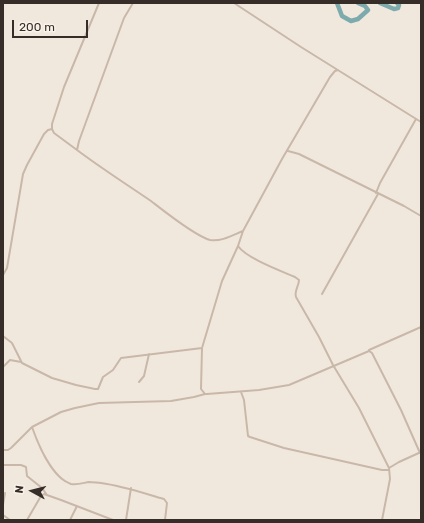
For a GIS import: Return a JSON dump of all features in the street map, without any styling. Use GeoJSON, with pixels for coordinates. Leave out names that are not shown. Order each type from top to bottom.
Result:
{"type":"FeatureCollection","features":[{"type":"Feature","properties":{"kind":"street"},"geometry":{"type":"LineString","coordinates":[[99,3],[64,87],[52,124],[54,133],[185,226],[205,238],[218,240],[243,231]]}},
{"type":"Feature","properties":{"kind":"street"},"geometry":{"type":"LineString","coordinates":[[77,150],[124,18],[133,3]]}},
{"type":"Feature","properties":{"kind":"street"},"geometry":{"type":"LineString","coordinates":[[234,3],[421,122]]}},
{"type":"Feature","properties":{"kind":"street"},"geometry":{"type":"LineString","coordinates":[[204,394],[201,389],[202,348],[222,280],[238,246],[243,231],[287,151],[330,77],[335,71],[338,70]]}},
{"type":"Feature","properties":{"kind":"street"},"geometry":{"type":"LineString","coordinates":[[322,294],[377,193],[380,183],[416,119]]}},
{"type":"Feature","properties":{"kind":"street"},"geometry":{"type":"LineString","coordinates":[[3,275],[7,268],[24,169],[44,134],[52,128]]}},
{"type":"Feature","properties":{"kind":"street"},"geometry":{"type":"LineString","coordinates":[[287,151],[299,154],[421,216]]}},
{"type":"Feature","properties":{"kind":"street"},"geometry":{"type":"LineString","coordinates":[[238,246],[241,250],[248,254],[299,280],[296,297],[333,365],[359,408],[389,469],[390,479],[382,520]]}},
{"type":"Feature","properties":{"kind":"street"},"geometry":{"type":"LineString","coordinates":[[3,450],[8,450],[32,428],[61,412],[99,403],[160,402],[204,394],[277,388],[289,385],[421,327]]}},
{"type":"Feature","properties":{"kind":"street"},"geometry":{"type":"LineString","coordinates":[[3,336],[12,343],[22,363]]}},
{"type":"Feature","properties":{"kind":"street"},"geometry":{"type":"LineString","coordinates":[[3,367],[10,360],[22,363],[52,378],[76,385],[98,389],[103,377],[113,370],[121,358],[202,348]]}},
{"type":"Feature","properties":{"kind":"street"},"geometry":{"type":"LineString","coordinates":[[241,392],[244,400],[248,436],[282,448],[374,468],[389,469],[399,462],[420,453],[382,371],[372,353],[369,351]]}},
{"type":"Feature","properties":{"kind":"street"},"geometry":{"type":"LineString","coordinates":[[139,382],[144,376],[149,354]]}},
{"type":"Feature","properties":{"kind":"street"},"geometry":{"type":"LineString","coordinates":[[32,428],[51,466],[57,474],[67,482],[76,484],[93,482],[131,488],[166,500],[165,520]]}},
{"type":"Feature","properties":{"kind":"street"},"geometry":{"type":"LineString","coordinates":[[3,465],[21,464],[26,467],[27,476],[42,488],[47,495]]}},
{"type":"Feature","properties":{"kind":"street"},"geometry":{"type":"LineString","coordinates":[[126,520],[131,488]]}},
{"type":"Feature","properties":{"kind":"street"},"geometry":{"type":"LineString","coordinates":[[3,505],[5,493]]}},
{"type":"Feature","properties":{"kind":"street"},"geometry":{"type":"LineString","coordinates":[[27,520],[41,496],[44,494],[113,520]]}},
{"type":"Feature","properties":{"kind":"street"},"geometry":{"type":"LineString","coordinates":[[70,520],[77,506]]}},
{"type":"Feature","properties":{"kind":"street"},"geometry":{"type":"LineString","coordinates":[[3,515],[10,520]]}},
{"type":"Feature","properties":{"kind":"waterway"},"geometry":{"type":"LineString","coordinates":[[337,3],[342,16],[351,21],[358,19],[368,10],[365,6],[358,3]]}},
{"type":"Feature","properties":{"kind":"waterway"},"geometry":{"type":"LineString","coordinates":[[380,3],[394,9],[398,8],[399,5],[397,3]]}}]}
